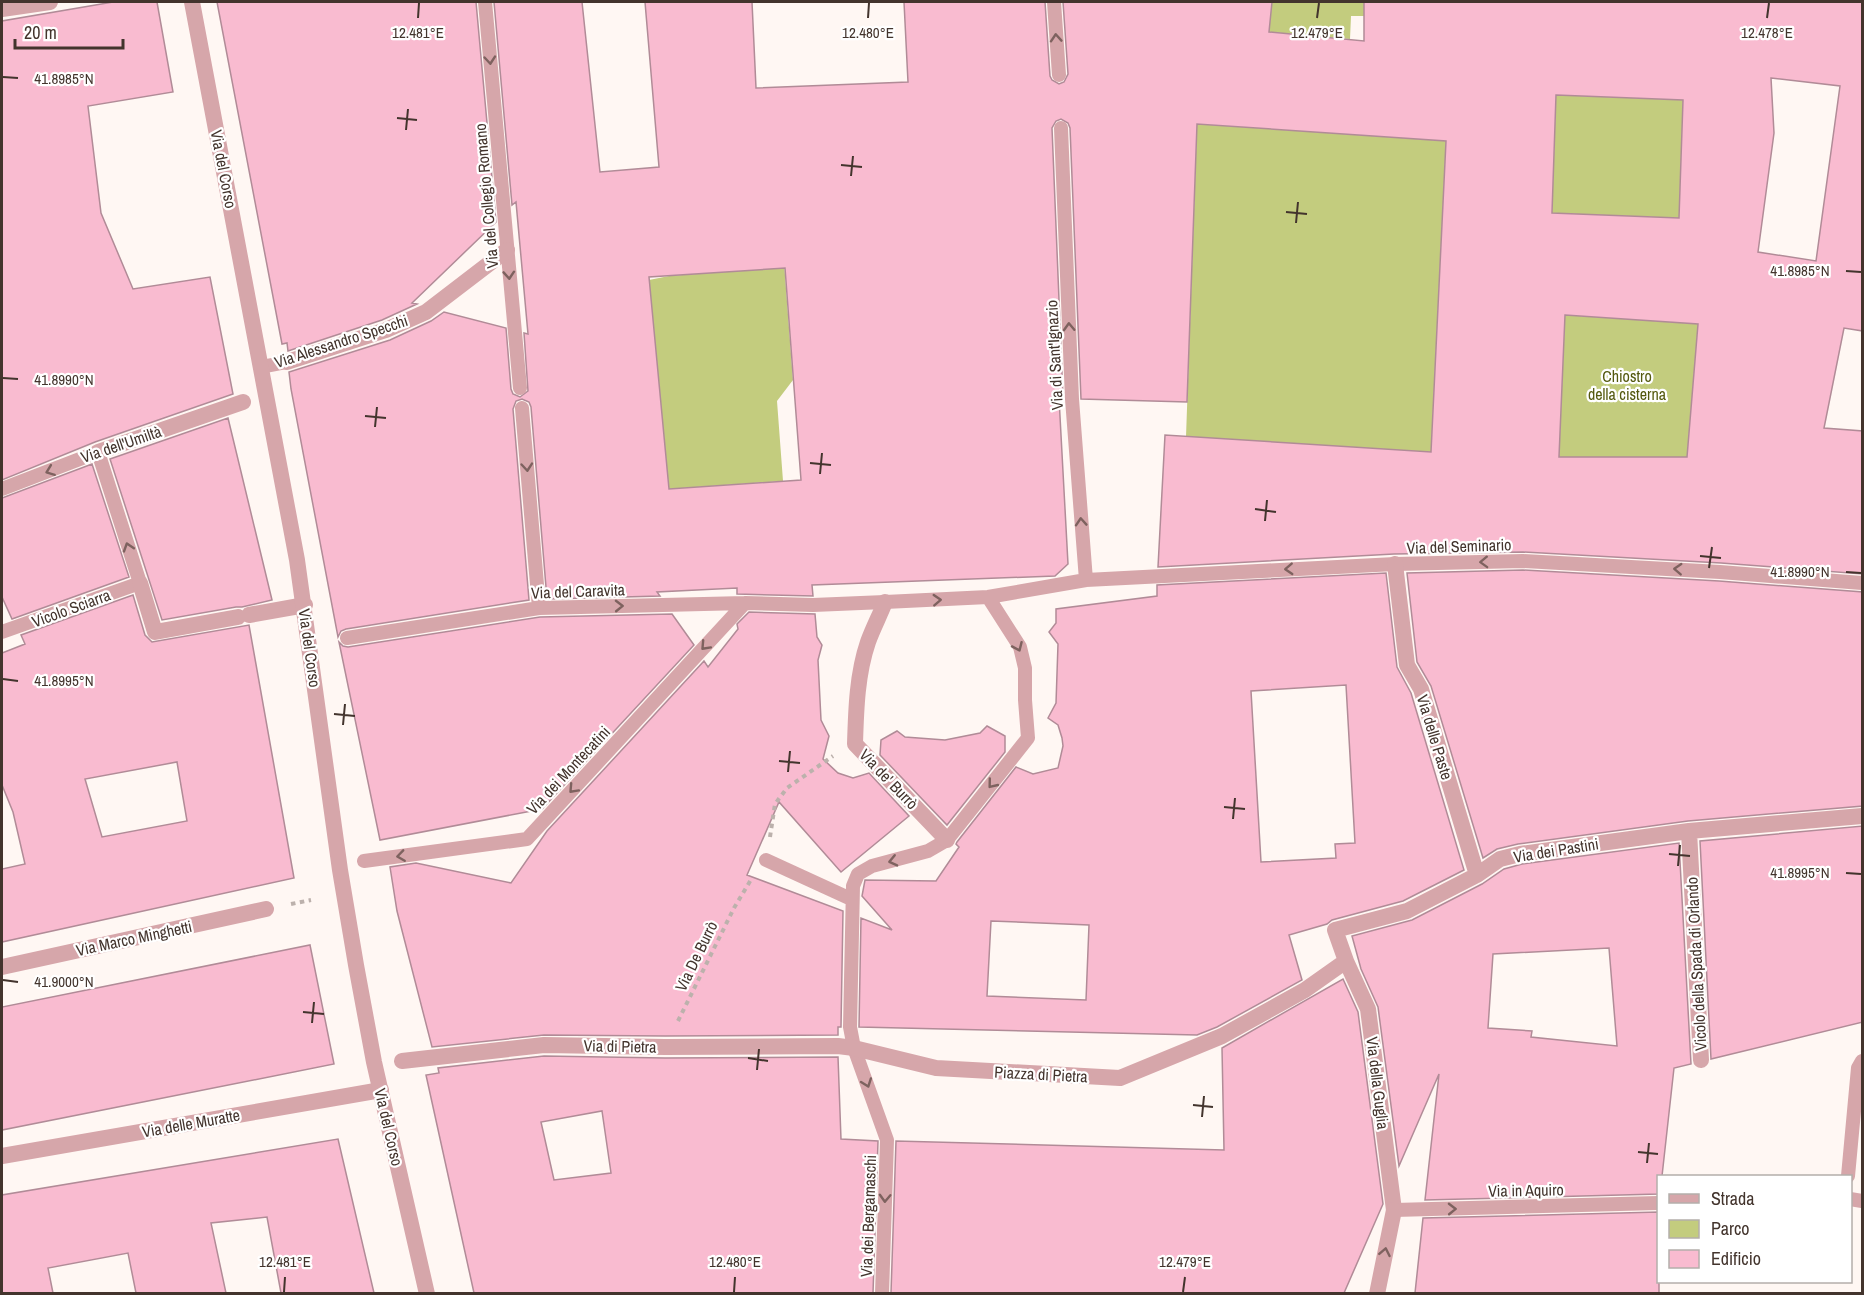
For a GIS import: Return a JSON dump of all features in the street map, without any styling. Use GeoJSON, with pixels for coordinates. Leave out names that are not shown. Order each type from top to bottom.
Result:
{"type":"FeatureCollection","features":[{"type":"Feature","properties":{"kind":"street"},"geometry":{"type":"LineString","coordinates":[[2,9],[50,2]]}},
{"type":"Feature","properties":{"kind":"street","name":"Via del Corso"},"geometry":{"type":"LineString","coordinates":[[192,2],[305,605],[340,870],[374,1062],[427,1293]]}},
{"type":"Feature","properties":{"kind":"street","name":"Via Alessandro Specchi"},"geometry":{"type":"LineString","coordinates":[[287,362],[386,330],[426,312],[507,250]]}},
{"type":"Feature","properties":{"kind":"street","name":"Via dell'Umiltà"},"geometry":{"type":"LineString","coordinates":[[98,452],[243,402]]}},
{"type":"Feature","properties":{"kind":"street","name":"Via delle Paste"},"geometry":{"type":"LineString","coordinates":[[1395,564],[1407,665],[1420,689],[1477,875]]}},
{"type":"Feature","properties":{"kind":"street"},"geometry":{"type":"LineString","coordinates":[[140,583],[155,632],[305,605]]}},
{"type":"Feature","properties":{"kind":"street"},"geometry":{"type":"LineString","coordinates":[[855,744],[856,707],[861,672],[868,642],[885,603]]}},
{"type":"Feature","properties":{"kind":"street","name":"Via de' Burrò"},"geometry":{"type":"LineString","coordinates":[[855,744],[947,840]]}},
{"type":"Feature","properties":{"kind":"street","name":"Via dei Pastini"},"geometry":{"type":"LineString","coordinates":[[1346,961],[1335,930],[1407,911],[1477,875],[1500,859],[1520,854],[1689,831],[1863,816]]}},
{"type":"Feature","properties":{"kind":"street","name":"Vicolo della Spada di Orlando"},"geometry":{"type":"LineString","coordinates":[[1689,831],[1701,1060]]}},
{"type":"Feature","properties":{"kind":"street","name":"Via Marco Minghetti"},"geometry":{"type":"LineString","coordinates":[[2,967],[266,909]]}},
{"type":"Feature","properties":{"kind":"street","name":"Piazza di Pietra"},"geometry":{"type":"LineString","coordinates":[[846,1047],[936,1068],[1120,1078],[1222,1036],[1305,990],[1346,961]]}},
{"type":"Feature","properties":{"kind":"street","name":"Via della Guglia"},"geometry":{"type":"LineString","coordinates":[[1346,961],[1368,1009],[1394,1210],[1377,1293]]}},
{"type":"Feature","properties":{"kind":"street","name":"Via di Pietra"},"geometry":{"type":"LineString","coordinates":[[402,1060],[544,1045],[846,1047]]}},
{"type":"Feature","properties":{"kind":"street","name":"Via delle Muratte"},"geometry":{"type":"LineString","coordinates":[[2,1156],[381,1090]]}},
{"type":"Feature","properties":{"kind":"lane","name":"Via del Collegio Romano"},"geometry":{"type":"LineString","coordinates":[[485,2],[519,388]]}},
{"type":"Feature","properties":{"kind":"lane"},"geometry":{"type":"LineString","coordinates":[[1054,2],[1059,75]]}},
{"type":"Feature","properties":{"kind":"lane","name":"Via di Sant'Ignazio"},"geometry":{"type":"LineString","coordinates":[[1061,128],[1072,399],[1086,580]]}},
{"type":"Feature","properties":{"kind":"lane","name":"Via Alessandro Specchi"},"geometry":{"type":"LineString","coordinates":[[261,367],[287,362]]}},
{"type":"Feature","properties":{"kind":"lane"},"geometry":{"type":"LineString","coordinates":[[522,408],[539,608]]}},
{"type":"Feature","properties":{"kind":"lane"},"geometry":{"type":"LineString","coordinates":[[98,452],[140,583]]}},
{"type":"Feature","properties":{"kind":"lane","name":"Via dell'Umiltà"},"geometry":{"type":"LineString","coordinates":[[2,489],[98,452]]}},
{"type":"Feature","properties":{"kind":"lane","name":"Via del Seminario"},"geometry":{"type":"LineString","coordinates":[[988,597],[1086,580],[1395,564],[1523,561],[1863,583]]}},
{"type":"Feature","properties":{"kind":"lane","name":"Vicolo Sciarra"},"geometry":{"type":"LineString","coordinates":[[2,632],[140,583]]}},
{"type":"Feature","properties":{"kind":"lane"},"geometry":{"type":"LineString","coordinates":[[846,1047],[850,1028],[851,899],[858,874],[872,866],[928,852],[947,840],[1028,738],[1025,668],[1020,647],[988,597],[885,603]]}},
{"type":"Feature","properties":{"kind":"lane","name":"Via del Caravita"},"geometry":{"type":"LineString","coordinates":[[347,638],[539,608],[745,603],[813,605],[885,603]]}},
{"type":"Feature","properties":{"kind":"lane","name":"Via dei Montecatini"},"geometry":{"type":"LineString","coordinates":[[364,861],[526,839],[745,603]]}},
{"type":"Feature","properties":{"kind":"lane"},"geometry":{"type":"LineString","coordinates":[[766,860],[851,899]]}},
{"type":"Feature","properties":{"kind":"lane","name":"Via dei Bergamaschi"},"geometry":{"type":"LineString","coordinates":[[846,1047],[887,1140],[882,1293]]}},
{"type":"Feature","properties":{"kind":"lane"},"geometry":{"type":"LineString","coordinates":[[1848,1175],[1858,1068],[1863,1061]]}},
{"type":"Feature","properties":{"kind":"lane","name":"Via in Aquiro"},"geometry":{"type":"LineString","coordinates":[[1394,1210],[1657,1203]]}},
{"type":"Feature","properties":{"kind":"path","name":"Via de' Burrò"},"geometry":{"type":"LineString","coordinates":[[753,878],[766,860],[775,804],[788,788],[827,760],[855,744]]}},
{"type":"Feature","properties":{"kind":"path","name":"Via De Burrò"},"geometry":{"type":"LineString","coordinates":[[665,1047],[734,908],[753,878]]}},
{"type":"Feature","properties":{"kind":"green space"},"geometry":{"type":"Polygon","coordinates":[[[1272,2],[1364,3],[1364,16],[1351,16],[1350,39],[1269,32],[1272,2]]]}},
{"type":"Feature","properties":{"kind":"green space"},"geometry":{"type":"Polygon","coordinates":[[[1556,95],[1683,100],[1679,218],[1552,213],[1556,95]]]}},
{"type":"Feature","properties":{"kind":"green space"},"geometry":{"type":"Polygon","coordinates":[[[1197,124],[1446,141],[1431,452],[1186,437],[1197,124]]]}},
{"type":"Feature","properties":{"kind":"green space"},"geometry":{"type":"Polygon","coordinates":[[[783,249],[793,380],[777,401],[783,481],[669,489],[649,280],[669,276],[748,270],[783,249]]]}},
{"type":"Feature","properties":{"kind":"green space","name":"Chiostro della cisterna"},"geometry":{"type":"Polygon","coordinates":[[[1565,315],[1698,324],[1687,457],[1559,457],[1565,315]]]}},
{"type":"Feature","properties":{"kind":"building"},"geometry":{"type":"Polygon","coordinates":[[[113,2],[157,2],[173,92],[88,106],[101,213],[133,289],[210,277],[233,394],[95,442],[2,480],[2,21],[113,2]]]}},
{"type":"Feature","properties":{"kind":"building"},"geometry":{"type":"Polygon","coordinates":[[[217,2],[476,2],[496,222],[412,303],[417,304],[382,320],[288,351],[287,343],[282,344],[217,2]]]}},
{"type":"Feature","properties":{"kind":"building"},"geometry":{"type":"Polygon","coordinates":[[[494,2],[582,2],[600,172],[659,167],[645,2],[752,2],[756,88],[908,82],[904,2],[1045,2],[1050,76],[1059,84],[1064,82],[1068,74],[1063,2],[1272,2],[1269,32],[1364,41],[1364,2],[1863,2],[1863,331],[1844,328],[1824,428],[1863,431],[1863,574],[1721,563],[1523,552],[1394,554],[1158,567],[1165,435],[1431,452],[1446,141],[1197,124],[1187,402],[1081,399],[1070,128],[1068,123],[1061,119],[1056,121],[1052,128],[1063,398],[1059,398],[1068,564],[1055,576],[812,585],[813,596],[737,594],[737,588],[657,592],[660,596],[547,599],[531,407],[529,402],[522,399],[516,401],[513,409],[529,600],[346,629],[341,631],[338,637],[289,372],[390,340],[431,321],[444,312],[506,328],[511,389],[513,394],[520,397],[528,391],[524,333],[528,334],[516,202],[512,205],[494,2]],[[1771,78],[1774,133],[1758,252],[1816,261],[1840,86],[1771,78]],[[1556,95],[1552,213],[1679,218],[1683,100],[1556,95]],[[785,268],[649,277],[669,489],[801,480],[785,268]],[[1565,315],[1559,457],[1687,457],[1698,324],[1565,315]]]}},
{"type":"Feature","properties":{"kind":"building"},"geometry":{"type":"Polygon","coordinates":[[[228,418],[272,600],[162,620],[110,459],[228,418]]]}},
{"type":"Feature","properties":{"kind":"building"},"geometry":{"type":"Polygon","coordinates":[[[92,464],[129,577],[12,619],[2,597],[2,498],[92,464]]]}},
{"type":"Feature","properties":{"kind":"building"},"geometry":{"type":"Polygon","coordinates":[[[1523,570],[1863,592],[1863,806],[1688,821],[1518,844],[1497,849],[1483,858],[1431,686],[1417,662],[1407,573],[1523,570]]]}},
{"type":"Feature","properties":{"kind":"building"},"geometry":{"type":"Polygon","coordinates":[[[1386,573],[1397,667],[1411,693],[1464,870],[1403,901],[1332,920],[1327,924],[1289,935],[1302,980],[1217,1027],[1197,1035],[859,1027],[861,918],[892,930],[862,896],[865,880],[936,881],[959,847],[957,842],[1016,767],[1033,774],[1058,768],[1063,746],[1062,738],[1058,725],[1048,718],[1056,703],[1058,644],[1049,632],[1056,623],[1056,609],[1157,596],[1157,585],[1386,573]],[[1346,685],[1251,691],[1261,862],[1336,858],[1335,844],[1355,843],[1346,685]],[[991,921],[987,996],[1086,1000],[1089,925],[991,921]]]}},
{"type":"Feature","properties":{"kind":"building"},"geometry":{"type":"Polygon","coordinates":[[[133,595],[145,635],[152,642],[249,625],[294,878],[2,942],[2,869],[25,864],[13,812],[2,785],[2,653],[25,644],[21,635],[133,595]],[[177,762],[85,779],[102,837],[187,821],[177,762]]]}},
{"type":"Feature","properties":{"kind":"building"},"geometry":{"type":"Polygon","coordinates":[[[749,612],[815,614],[817,637],[822,645],[818,660],[821,720],[829,736],[823,759],[838,773],[853,778],[869,773],[909,816],[841,872],[779,802],[747,875],[843,911],[841,1027],[838,1027],[838,1035],[544,1035],[432,1047],[397,911],[390,867],[416,863],[511,883],[547,831],[704,661],[708,667],[738,629],[737,624],[749,612]]]}},
{"type":"Feature","properties":{"kind":"building"},"geometry":{"type":"Polygon","coordinates":[[[672,614],[694,645],[542,809],[380,840],[339,642],[348,647],[540,617],[672,614]]]}},
{"type":"Feature","properties":{"kind":"building"},"geometry":{"type":"Polygon","coordinates":[[[987,726],[1005,736],[1005,752],[947,825],[880,755],[881,740],[897,731],[905,737],[945,740],[980,733],[987,726]]]}},
{"type":"Feature","properties":{"kind":"building"},"geometry":{"type":"Polygon","coordinates":[[[1863,826],[1863,1022],[1711,1059],[1700,841],[1863,826]]]}},
{"type":"Feature","properties":{"kind":"building"},"geometry":{"type":"Polygon","coordinates":[[[1679,843],[1691,1064],[1674,1068],[1662,1175],[1657,1175],[1657,1194],[1425,1200],[1439,1074],[1399,1166],[1378,1007],[1361,969],[1352,936],[1412,920],[1482,884],[1504,869],[1522,864],[1679,843]],[[1609,948],[1493,954],[1488,1028],[1532,1031],[1531,1037],[1617,1046],[1609,948]]]}},
{"type":"Feature","properties":{"kind":"building"},"geometry":{"type":"Polygon","coordinates":[[[310,945],[334,1064],[2,1130],[2,1007],[310,945]]]}},
{"type":"Feature","properties":{"kind":"building"},"geometry":{"type":"Polygon","coordinates":[[[1343,979],[1358,1012],[1383,1204],[1344,1293],[891,1293],[896,1141],[1224,1150],[1222,1048],[1343,979]]]}},
{"type":"Feature","properties":{"kind":"building"},"geometry":{"type":"Polygon","coordinates":[[[544,1056],[838,1057],[841,1139],[878,1141],[873,1293],[474,1293],[426,1075],[439,1073],[438,1068],[544,1056]],[[602,1111],[541,1122],[554,1180],[611,1173],[602,1111]]]}},
{"type":"Feature","properties":{"kind":"building"},"geometry":{"type":"Polygon","coordinates":[[[338,1139],[374,1293],[281,1293],[267,1217],[211,1223],[226,1293],[136,1293],[128,1253],[48,1268],[53,1293],[2,1293],[2,1195],[338,1139]]]}},
{"type":"Feature","properties":{"kind":"building"},"geometry":{"type":"Polygon","coordinates":[[[1657,1212],[1659,1293],[1415,1293],[1423,1218],[1657,1212]]]}}]}
